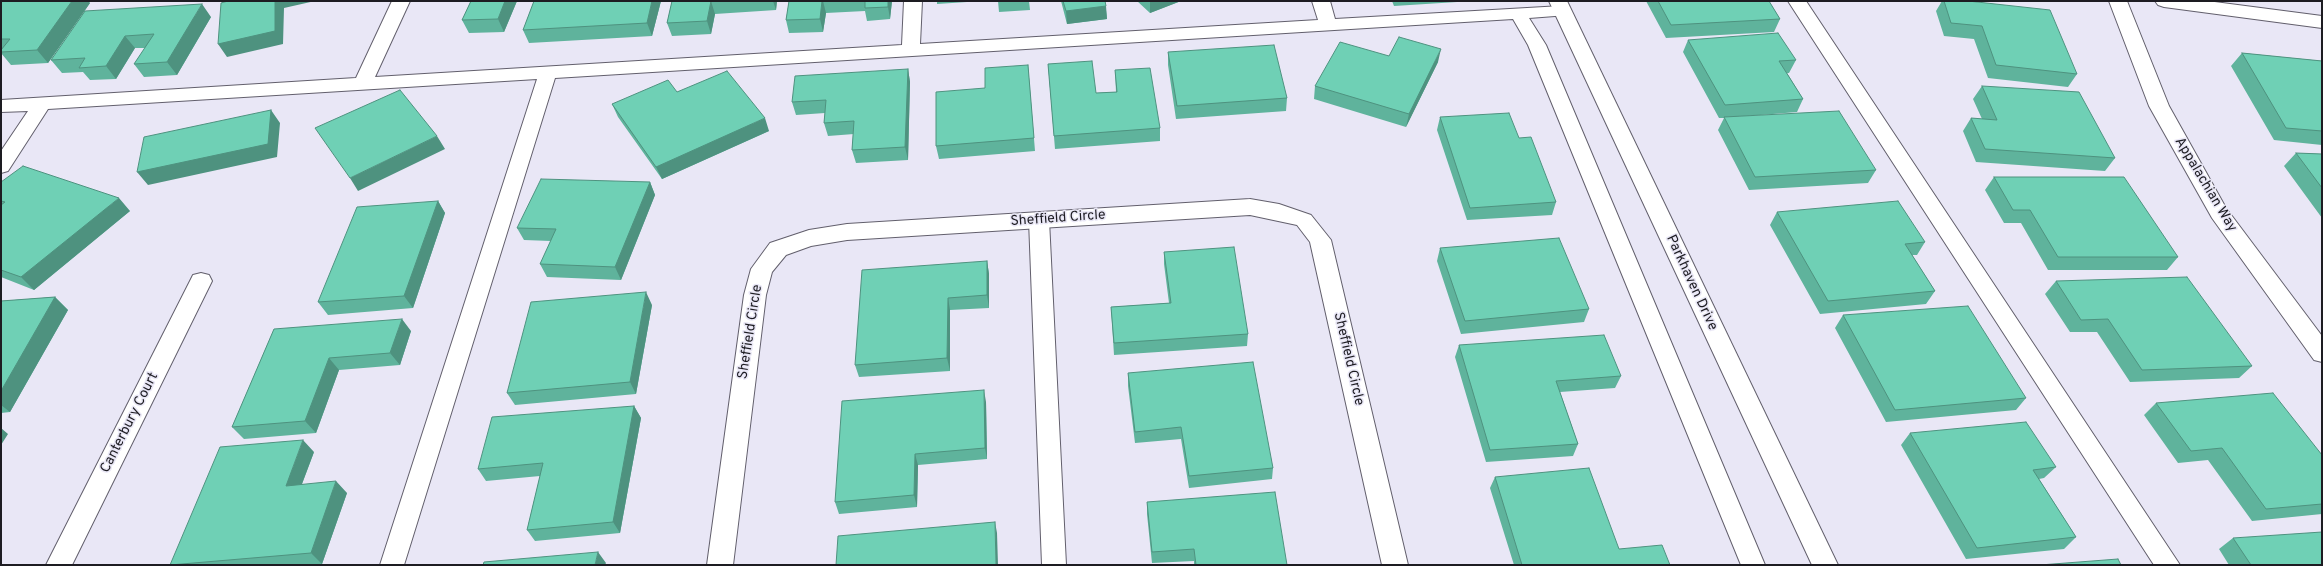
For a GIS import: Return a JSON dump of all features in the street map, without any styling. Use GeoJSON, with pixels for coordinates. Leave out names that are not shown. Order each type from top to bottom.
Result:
{"type":"FeatureCollection","features":[{"type":"Feature","properties":{"kind":"street","name":"Appalachian Way"},"geometry":{"type":"LineString","coordinates":[[2118,1],[2159,106],[2219,213],[2322,353]]}},
{"type":"Feature","properties":{"kind":"street"},"geometry":{"type":"LineString","coordinates":[[2164,1],[2322,22]]}},
{"type":"Feature","properties":{"kind":"street","name":"Parkhaven Drive"},"geometry":{"type":"LineString","coordinates":[[1560,6],[1825,565]]}},
{"type":"Feature","properties":{"kind":"street","name":"Sheffield Circle"},"geometry":{"type":"LineString","coordinates":[[720,565],[755,295],[762,269],[778,249],[809,238],[847,232],[1250,207],[1279,212],[1304,220],[1320,240],[1395,565]]}},
{"type":"Feature","properties":{"kind":"street","name":"Canterbury Court"},"geometry":{"type":"LineString","coordinates":[[59,565],[201,281]]}},
{"type":"Feature","properties":{"kind":"lane"},"geometry":{"type":"LineString","coordinates":[[363,83],[401,1]]}},
{"type":"Feature","properties":{"kind":"lane"},"geometry":{"type":"LineString","coordinates":[[911,51],[913,1]]}},
{"type":"Feature","properties":{"kind":"lane"},"geometry":{"type":"LineString","coordinates":[[1321,1],[1328,25]]}},
{"type":"Feature","properties":{"kind":"lane"},"geometry":{"type":"LineString","coordinates":[[1797,1],[2168,565]]}},
{"type":"Feature","properties":{"kind":"lane"},"geometry":{"type":"LineString","coordinates":[[1,106],[1518,14],[1560,6]]}},
{"type":"Feature","properties":{"kind":"lane"},"geometry":{"type":"LineString","coordinates":[[1518,14],[1537,45],[1752,565]]}},
{"type":"Feature","properties":{"kind":"lane"},"geometry":{"type":"LineString","coordinates":[[392,565],[548,72]]}},
{"type":"Feature","properties":{"kind":"lane"},"geometry":{"type":"LineString","coordinates":[[1,166],[43,103]]}},
{"type":"Feature","properties":{"kind":"lane"},"geometry":{"type":"LineString","coordinates":[[1039,220],[1054,565]]}},
{"type":"Feature","properties":{"kind":"building"},"geometry":{"type":"Polygon","coordinates":[[[1,1],[72,1],[37,50],[1,52],[10,39],[1,39],[1,1]]]}},
{"type":"Feature","properties":{"kind":"building"},"geometry":{"type":"Polygon","coordinates":[[[228,1],[275,1],[275,31],[218,44],[221,3],[228,1]]]}},
{"type":"Feature","properties":{"kind":"building"},"geometry":{"type":"Polygon","coordinates":[[[471,1],[505,1],[498,19],[462,20],[471,1]]]}},
{"type":"Feature","properties":{"kind":"building"},"geometry":{"type":"Polygon","coordinates":[[[534,1],[652,1],[647,23],[523,30],[534,1]]]}},
{"type":"Feature","properties":{"kind":"building"},"geometry":{"type":"Polygon","coordinates":[[[672,1],[711,1],[707,21],[667,23],[672,1]]]}},
{"type":"Feature","properties":{"kind":"building"},"geometry":{"type":"Polygon","coordinates":[[[789,1],[822,1],[820,19],[786,20],[789,1]]]}},
{"type":"Feature","properties":{"kind":"building"},"geometry":{"type":"Polygon","coordinates":[[[865,1],[888,1],[888,7],[865,8],[865,1]]]}},
{"type":"Feature","properties":{"kind":"building"},"geometry":{"type":"Polygon","coordinates":[[[1063,1],[1105,1],[1106,6],[1066,11],[1063,1]]]}},
{"type":"Feature","properties":{"kind":"building"},"geometry":{"type":"Polygon","coordinates":[[[1658,1],[1769,1],[1780,19],[1671,25],[1658,1]]]}},
{"type":"Feature","properties":{"kind":"building"},"geometry":{"type":"Polygon","coordinates":[[[1944,1],[1968,1],[2050,10],[2077,74],[1996,65],[1982,26],[1951,23],[1944,1]]]}},
{"type":"Feature","properties":{"kind":"building"},"geometry":{"type":"Polygon","coordinates":[[[202,4],[167,62],[134,64],[154,34],[125,36],[106,66],[79,68],[85,58],[51,60],[85,11],[202,4]]]}},
{"type":"Feature","properties":{"kind":"building"},"geometry":{"type":"Polygon","coordinates":[[[1778,33],[1796,60],[1779,61],[1803,99],[1725,105],[1688,40],[1778,33]]]}},
{"type":"Feature","properties":{"kind":"building"},"geometry":{"type":"Polygon","coordinates":[[[1399,37],[1441,49],[1409,114],[1315,86],[1340,42],[1389,56],[1399,37]]]}},
{"type":"Feature","properties":{"kind":"building"},"geometry":{"type":"Polygon","coordinates":[[[1274,45],[1287,98],[1177,106],[1168,52],[1274,45]]]}},
{"type":"Feature","properties":{"kind":"building"},"geometry":{"type":"Polygon","coordinates":[[[2242,53],[2322,61],[2322,131],[2286,128],[2242,53]]]}},
{"type":"Feature","properties":{"kind":"building"},"geometry":{"type":"Polygon","coordinates":[[[1092,61],[1096,93],[1117,92],[1115,70],[1150,68],[1160,128],[1054,136],[1048,64],[1092,61]]]}},
{"type":"Feature","properties":{"kind":"building"},"geometry":{"type":"Polygon","coordinates":[[[1028,65],[1034,138],[936,146],[936,92],[985,88],[985,68],[1028,65]]]}},
{"type":"Feature","properties":{"kind":"building"},"geometry":{"type":"Polygon","coordinates":[[[908,69],[905,147],[852,150],[854,121],[824,123],[826,100],[792,102],[795,76],[908,69]]]}},
{"type":"Feature","properties":{"kind":"building"},"geometry":{"type":"Polygon","coordinates":[[[727,71],[765,118],[656,167],[612,104],[668,80],[677,92],[727,71]]]}},
{"type":"Feature","properties":{"kind":"building"},"geometry":{"type":"Polygon","coordinates":[[[1982,86],[2079,92],[2115,158],[1985,149],[1971,118],[1997,120],[1982,86]]]}},
{"type":"Feature","properties":{"kind":"building"},"geometry":{"type":"Polygon","coordinates":[[[400,90],[437,136],[350,178],[315,128],[400,90]]]}},
{"type":"Feature","properties":{"kind":"building"},"geometry":{"type":"Polygon","coordinates":[[[271,110],[268,144],[137,172],[144,137],[271,110]]]}},
{"type":"Feature","properties":{"kind":"building"},"geometry":{"type":"Polygon","coordinates":[[[1839,111],[1876,170],[1755,177],[1724,117],[1839,111]]]}},
{"type":"Feature","properties":{"kind":"building"},"geometry":{"type":"Polygon","coordinates":[[[1509,113],[1519,138],[1531,137],[1556,202],[1470,208],[1440,117],[1509,113]]]}},
{"type":"Feature","properties":{"kind":"building"},"geometry":{"type":"Polygon","coordinates":[[[2296,153],[2322,154],[2322,188],[2296,153]]]}},
{"type":"Feature","properties":{"kind":"building"},"geometry":{"type":"Polygon","coordinates":[[[23,166],[119,198],[21,277],[1,270],[1,205],[5,202],[1,201],[1,182],[23,166]]]}},
{"type":"Feature","properties":{"kind":"building"},"geometry":{"type":"Polygon","coordinates":[[[1994,177],[2124,177],[2178,257],[2058,257],[2030,210],[2013,210],[1994,177]]]}},
{"type":"Feature","properties":{"kind":"building"},"geometry":{"type":"Polygon","coordinates":[[[541,179],[650,182],[615,267],[540,264],[556,229],[517,228],[541,179]]]}},
{"type":"Feature","properties":{"kind":"building"},"geometry":{"type":"Polygon","coordinates":[[[438,201],[404,296],[318,302],[357,207],[438,201]]]}},
{"type":"Feature","properties":{"kind":"building"},"geometry":{"type":"Polygon","coordinates":[[[1898,201],[1925,242],[1905,244],[1935,291],[1828,301],[1777,212],[1898,201]]]}},
{"type":"Feature","properties":{"kind":"building"},"geometry":{"type":"Polygon","coordinates":[[[1559,238],[1589,309],[1465,321],[1440,248],[1559,238]]]}},
{"type":"Feature","properties":{"kind":"building"},"geometry":{"type":"Polygon","coordinates":[[[1234,247],[1248,334],[1114,343],[1111,307],[1171,303],[1164,252],[1234,247]]]}},
{"type":"Feature","properties":{"kind":"building"},"geometry":{"type":"Polygon","coordinates":[[[987,261],[987,295],[948,298],[947,358],[855,365],[862,270],[987,261]]]}},
{"type":"Feature","properties":{"kind":"building"},"geometry":{"type":"Polygon","coordinates":[[[2187,277],[2252,366],[2142,370],[2108,319],[2081,320],[2056,281],[2187,277]]]}},
{"type":"Feature","properties":{"kind":"building"},"geometry":{"type":"Polygon","coordinates":[[[646,292],[630,382],[507,393],[531,302],[646,292]]]}},
{"type":"Feature","properties":{"kind":"building"},"geometry":{"type":"Polygon","coordinates":[[[55,297],[1,391],[1,301],[55,297]]]}},
{"type":"Feature","properties":{"kind":"building"},"geometry":{"type":"Polygon","coordinates":[[[1968,306],[2026,398],[1895,410],[1843,315],[1968,306]]]}},
{"type":"Feature","properties":{"kind":"building"},"geometry":{"type":"Polygon","coordinates":[[[402,319],[390,353],[329,358],[305,421],[232,427],[274,329],[402,319]]]}},
{"type":"Feature","properties":{"kind":"building"},"geometry":{"type":"Polygon","coordinates":[[[1604,335],[1621,376],[1556,381],[1578,444],[1490,450],[1459,345],[1604,335]]]}},
{"type":"Feature","properties":{"kind":"building"},"geometry":{"type":"Polygon","coordinates":[[[1253,362],[1273,468],[1189,476],[1181,427],[1135,432],[1128,373],[1253,362]]]}},
{"type":"Feature","properties":{"kind":"building"},"geometry":{"type":"Polygon","coordinates":[[[984,390],[985,448],[915,454],[914,495],[835,502],[842,401],[984,390]]]}},
{"type":"Feature","properties":{"kind":"building"},"geometry":{"type":"Polygon","coordinates":[[[2273,393],[2322,455],[2322,504],[2266,509],[2222,448],[2191,451],[2156,403],[2273,393]]]}},
{"type":"Feature","properties":{"kind":"building"},"geometry":{"type":"Polygon","coordinates":[[[634,406],[613,522],[527,530],[543,463],[478,469],[492,417],[634,406]]]}},
{"type":"Feature","properties":{"kind":"building"},"geometry":{"type":"Polygon","coordinates":[[[2026,422],[2056,467],[2033,470],[2076,537],[1977,548],[1910,433],[2026,422]]]}},
{"type":"Feature","properties":{"kind":"building"},"geometry":{"type":"Polygon","coordinates":[[[303,440],[286,486],[336,481],[311,553],[170,565],[220,447],[303,440]]]}},
{"type":"Feature","properties":{"kind":"building"},"geometry":{"type":"Polygon","coordinates":[[[1589,468],[1619,549],[1662,545],[1670,565],[1522,565],[1495,477],[1589,468]]]}},
{"type":"Feature","properties":{"kind":"building"},"geometry":{"type":"Polygon","coordinates":[[[1275,492],[1287,565],[1196,565],[1194,549],[1152,552],[1147,502],[1275,492]]]}},
{"type":"Feature","properties":{"kind":"building"},"geometry":{"type":"Polygon","coordinates":[[[995,522],[996,565],[836,565],[838,536],[995,522]]]}},
{"type":"Feature","properties":{"kind":"building"},"geometry":{"type":"Polygon","coordinates":[[[2322,532],[2322,565],[2251,565],[2233,538],[2322,532]]]}},
{"type":"Feature","properties":{"kind":"building"},"geometry":{"type":"Polygon","coordinates":[[[598,552],[595,565],[483,565],[484,562],[598,552]]]}},
{"type":"Feature","properties":{"kind":"building"},"geometry":{"type":"Polygon","coordinates":[[[2118,559],[2121,565],[2040,565],[2118,559]]]}}]}
